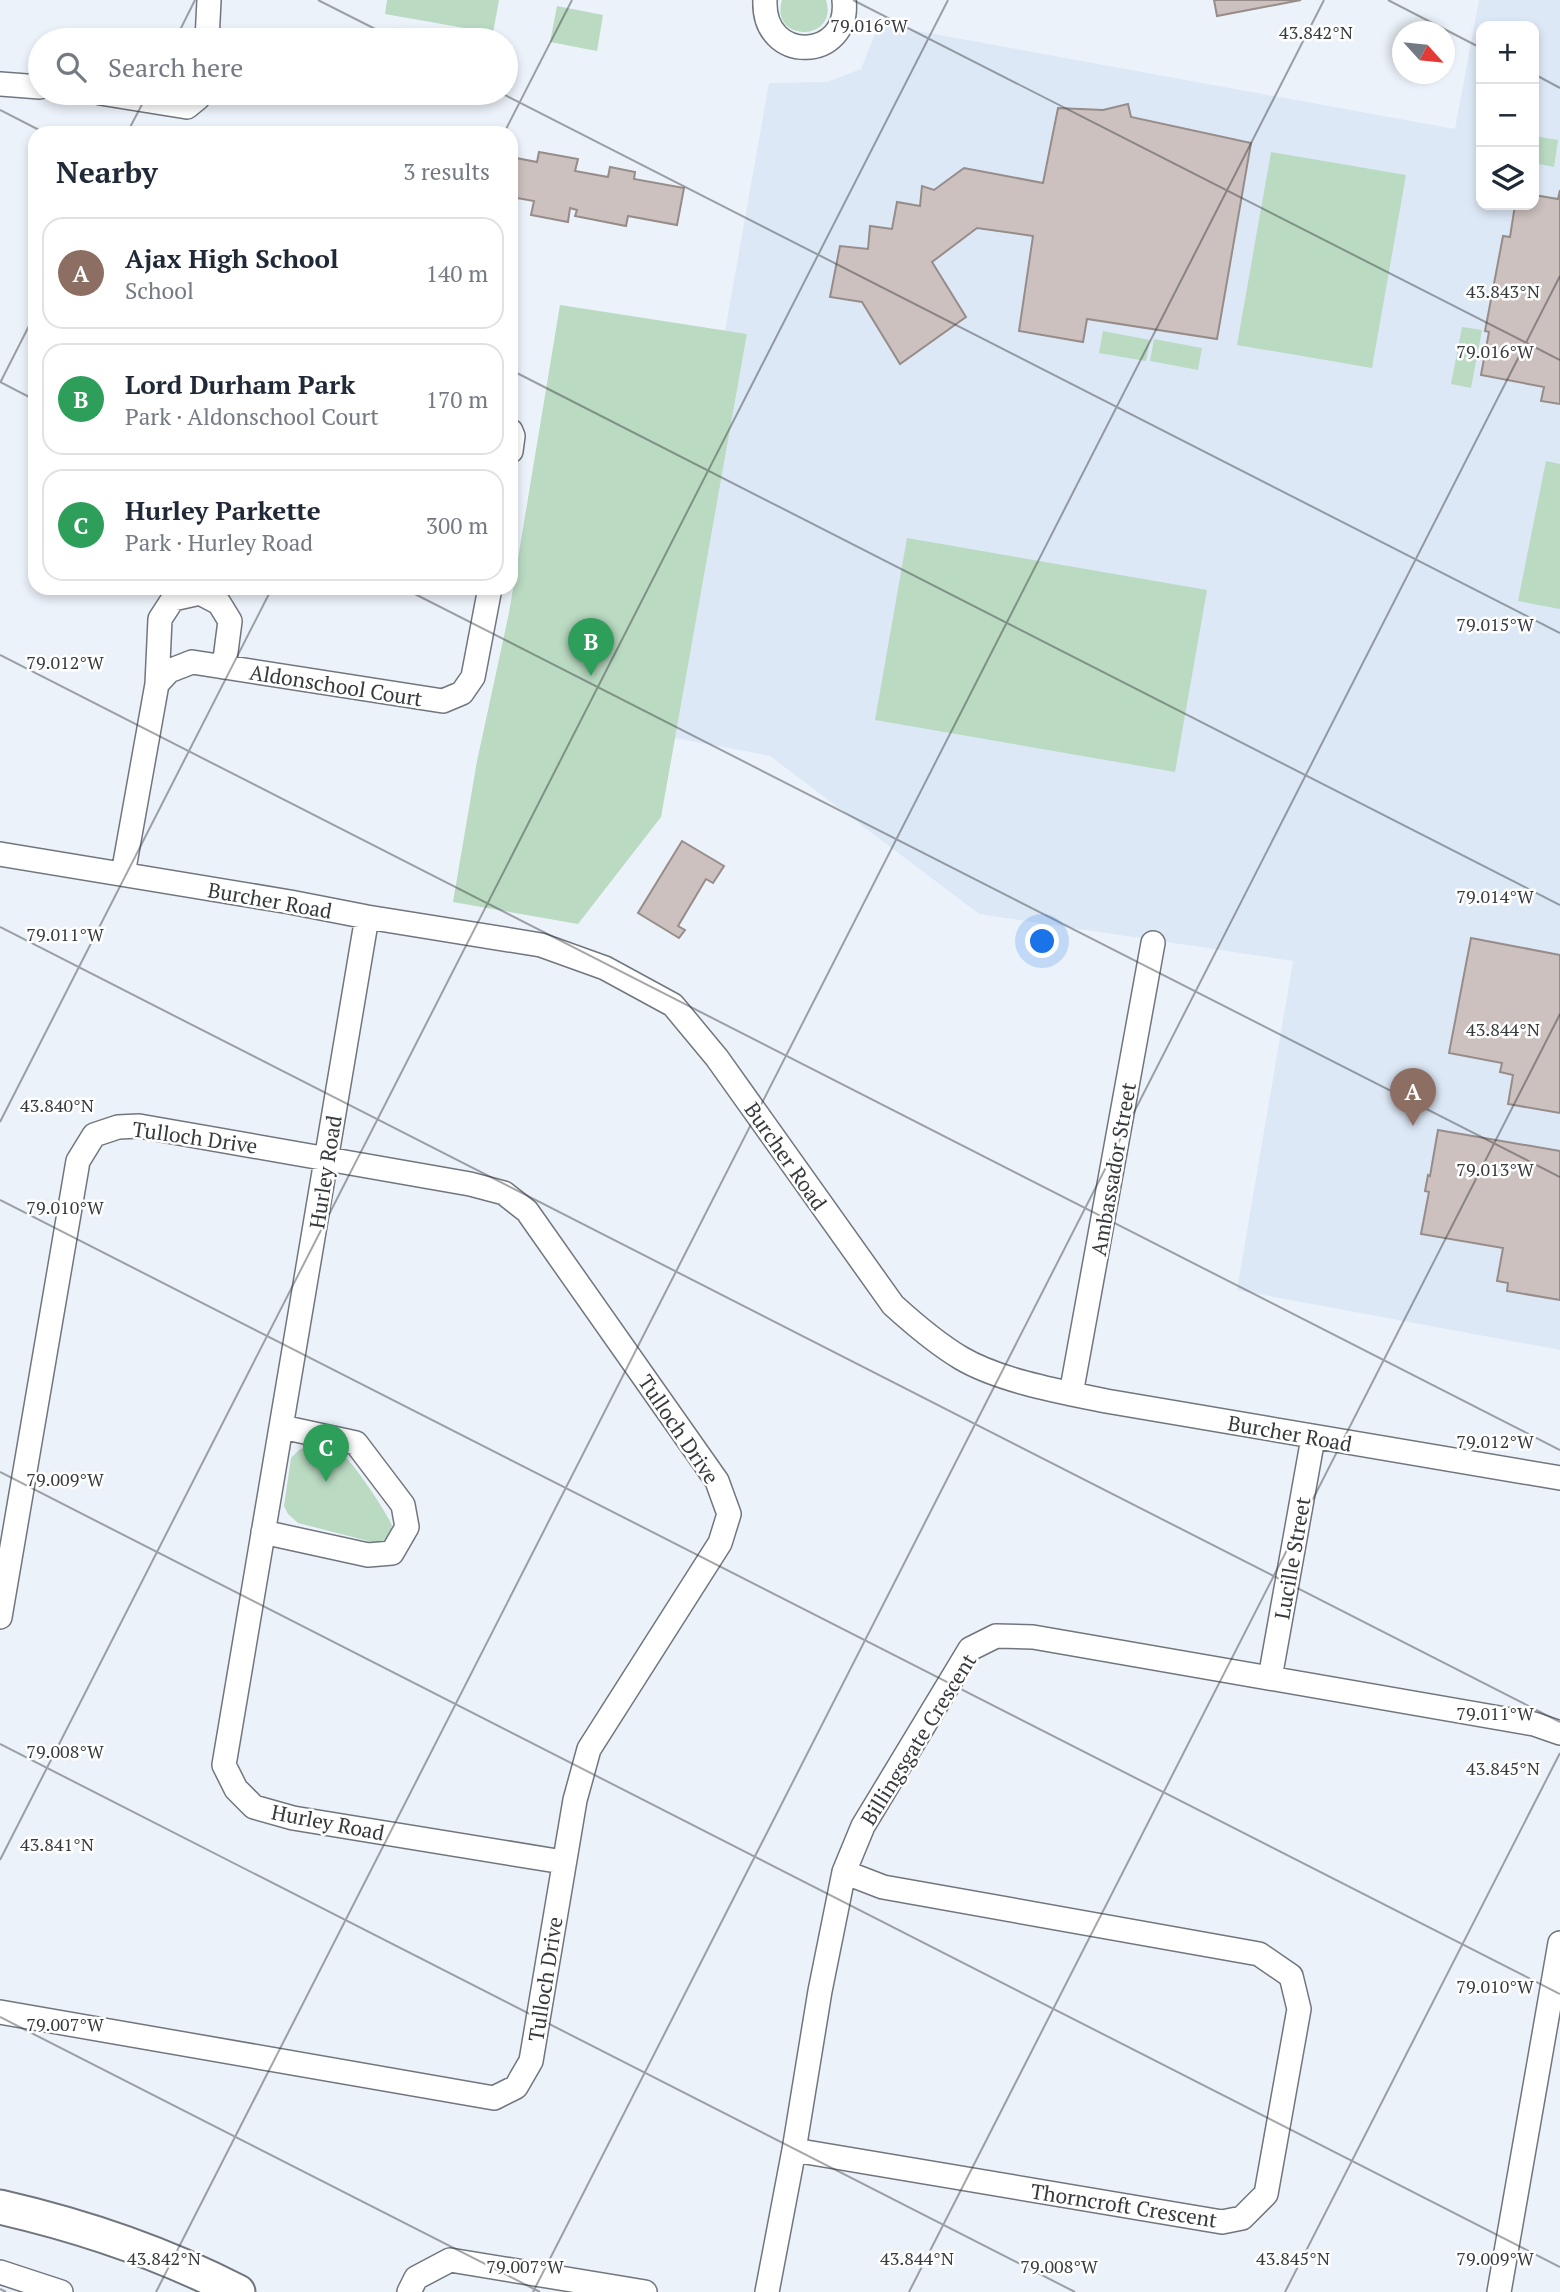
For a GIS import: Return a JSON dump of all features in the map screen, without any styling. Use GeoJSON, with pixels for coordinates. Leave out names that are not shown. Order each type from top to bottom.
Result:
{"type":"FeatureCollection","features":[{"type":"Feature","properties":{"kind":"street"},"geometry":{"type":"LineString","coordinates":[[208,28],[209,0]]}},
{"type":"Feature","properties":{"kind":"street"},"geometry":{"type":"LineString","coordinates":[[765,0],[764,13],[774,34],[782,41],[803,48],[816,47],[836,34],[842,23],[844,0]]}},
{"type":"Feature","properties":{"kind":"street"},"geometry":{"type":"LineString","coordinates":[[0,84],[28,86]]}},
{"type":"Feature","properties":{"kind":"street","name":"Aldonschool Court"},"geometry":{"type":"LineString","coordinates":[[123,874],[157,684],[160,619],[173,599],[191,595]]}},
{"type":"Feature","properties":{"kind":"street","name":"Aldonschool Court"},"geometry":{"type":"LineString","coordinates":[[204,595],[219,603],[230,621],[224,667]]}},
{"type":"Feature","properties":{"kind":"street","name":"Aldonschool Court"},"geometry":{"type":"LineString","coordinates":[[157,684],[169,671],[192,663],[443,701],[461,693],[473,677],[489,595]]}},
{"type":"Feature","properties":{"kind":"street","name":"Burcher Road"},"geometry":{"type":"LineString","coordinates":[[0,854],[367,918],[541,945],[605,968],[673,1005],[717,1058],[893,1305],[927,1335],[964,1360],[1032,1385],[1071,1394],[1313,1438],[1560,1478]]}},
{"type":"Feature","properties":{"kind":"street","name":"Hurley Road"},"geometry":{"type":"LineString","coordinates":[[367,918],[224,1765],[236,1789],[254,1807],[293,1818],[564,1861]]}},
{"type":"Feature","properties":{"kind":"street","name":"Ambassador Street"},"geometry":{"type":"LineString","coordinates":[[1071,1394],[1153,943]]}},
{"type":"Feature","properties":{"kind":"street","name":"Tulloch Drive"},"geometry":{"type":"LineString","coordinates":[[0,1617],[78,1161],[94,1135],[118,1127],[139,1126],[470,1184],[504,1193],[527,1211],[717,1481],[729,1514],[720,1542],[589,1749],[575,1801],[531,2061],[516,2087],[494,2098],[0,2012]]}},
{"type":"Feature","properties":{"kind":"street"},"geometry":{"type":"LineString","coordinates":[[263,1532],[369,1555],[392,1553],[407,1527],[403,1505],[356,1443],[282,1427]]}},
{"type":"Feature","properties":{"kind":"street","name":"Lucille Street"},"geometry":{"type":"LineString","coordinates":[[1270,1678],[1313,1438]]}},
{"type":"Feature","properties":{"kind":"street","name":"Billingsgate Crescent"},"geometry":{"type":"LineString","coordinates":[[767,2292],[820,1991],[844,1872],[863,1826],[970,1649],[996,1636],[1033,1637],[1534,1724],[1560,1733]]}},
{"type":"Feature","properties":{"kind":"street","name":"Thorncroft Crescent"},"geometry":{"type":"LineString","coordinates":[[794,2150],[1222,2222],[1242,2218],[1266,2194],[1299,2009],[1291,1976],[1259,1954],[883,1887],[844,1872]]}},
{"type":"Feature","properties":{"kind":"street"},"geometry":{"type":"LineString","coordinates":[[1499,2292],[1560,1943]]}},
{"type":"Feature","properties":{"kind":"street"},"geometry":{"type":"LineString","coordinates":[[0,2207],[53,2219],[127,2242],[238,2292]]}},
{"type":"Feature","properties":{"kind":"street"},"geometry":{"type":"LineString","coordinates":[[409,2292],[416,2278],[450,2260],[645,2292]]}},
{"type":"Feature","properties":{"kind":"street"},"geometry":{"type":"LineString","coordinates":[[0,2272],[61,2292]]}},
{"type":"Feature","properties":{"kind":"shaded area"},"geometry":{"type":"Polygon","coordinates":[[[1479,0],[1560,0],[1560,1350],[1237,1290],[1293,961],[979,914],[770,756],[675,738],[747,335],[725,331],[769,83],[827,82],[861,69],[879,24],[1455,129],[1479,0]]]}},
{"type":"Feature","properties":{"kind":"green space"},"geometry":{"type":"Polygon","coordinates":[[[387,0],[499,0],[494,28],[465,28],[385,14],[387,0]]]}},
{"type":"Feature","properties":{"kind":"green space"},"geometry":{"type":"Polygon","coordinates":[[[782,0],[826,0],[827,14],[823,24],[814,30],[794,30],[785,24],[781,14],[782,0]]]}},
{"type":"Feature","properties":{"kind":"green space"},"geometry":{"type":"Polygon","coordinates":[[[557,6],[603,15],[597,51],[550,42],[557,6]]]}},
{"type":"Feature","properties":{"kind":"green space"},"geometry":{"type":"Polygon","coordinates":[[[1539,137],[1558,140],[1554,167],[1539,164],[1539,137]]]}},
{"type":"Feature","properties":{"kind":"green space"},"geometry":{"type":"Polygon","coordinates":[[[1271,152],[1406,175],[1372,368],[1237,345],[1271,152]]]}},
{"type":"Feature","properties":{"kind":"green space"},"geometry":{"type":"Polygon","coordinates":[[[560,305],[747,334],[661,817],[578,924],[453,902],[477,761],[512,595],[518,595],[518,559],[560,305]]]}},
{"type":"Feature","properties":{"kind":"green space"},"geometry":{"type":"Polygon","coordinates":[[[1462,327],[1482,330],[1471,388],[1451,384],[1462,327]]]}},
{"type":"Feature","properties":{"kind":"green space"},"geometry":{"type":"Polygon","coordinates":[[[1103,331],[1150,340],[1146,361],[1099,353],[1103,331]]]}},
{"type":"Feature","properties":{"kind":"green space"},"geometry":{"type":"Polygon","coordinates":[[[1154,339],[1202,348],[1198,370],[1150,361],[1154,339]]]}},
{"type":"Feature","properties":{"kind":"green space"},"geometry":{"type":"Polygon","coordinates":[[[1546,461],[1560,464],[1560,609],[1518,601],[1546,461]]]}},
{"type":"Feature","properties":{"kind":"green space"},"geometry":{"type":"Polygon","coordinates":[[[907,538],[1207,590],[1175,772],[875,720],[907,538]]]}},
{"type":"Feature","properties":{"kind":"green space"},"geometry":{"type":"Polygon","coordinates":[[[310,1445],[337,1450],[350,1462],[392,1525],[389,1537],[380,1544],[298,1523],[288,1514],[284,1506],[291,1458],[310,1445]]]}},
{"type":"Feature","properties":{"kind":"building"},"geometry":{"type":"Polygon","coordinates":[[[1214,0],[1301,0],[1217,16],[1214,0]]]}},
{"type":"Feature","properties":{"kind":"building"},"geometry":{"type":"Polygon","coordinates":[[[1128,104],[1131,117],[1251,143],[1217,339],[1087,319],[1083,342],[1019,331],[1033,236],[977,228],[932,262],[966,317],[900,364],[862,302],[830,297],[840,246],[868,249],[870,226],[892,229],[897,202],[920,206],[922,186],[934,190],[964,168],[1043,183],[1058,108],[1103,110],[1128,104]]]}},
{"type":"Feature","properties":{"kind":"building"},"geometry":{"type":"Polygon","coordinates":[[[539,152],[578,159],[575,171],[608,177],[610,167],[635,172],[634,179],[684,188],[677,225],[628,216],[626,226],[575,216],[577,210],[570,208],[568,222],[531,215],[534,201],[518,198],[518,158],[537,162],[539,152]]]}},
{"type":"Feature","properties":{"kind":"building"},"geometry":{"type":"Polygon","coordinates":[[[1560,190],[1560,404],[1541,401],[1544,387],[1481,375],[1489,332],[1485,331],[1503,236],[1510,237],[1514,210],[1539,210],[1539,196],[1558,199],[1560,190]]]}},
{"type":"Feature","properties":{"kind":"building"},"geometry":{"type":"Polygon","coordinates":[[[682,841],[724,866],[713,883],[706,879],[678,926],[685,930],[679,938],[638,913],[682,841]]]}},
{"type":"Feature","properties":{"kind":"building"},"geometry":{"type":"Polygon","coordinates":[[[1471,938],[1560,955],[1560,1113],[1508,1104],[1513,1075],[1500,1072],[1502,1063],[1449,1053],[1471,938]]]}},
{"type":"Feature","properties":{"kind":"building"},"geometry":{"type":"Polygon","coordinates":[[[1438,1130],[1560,1151],[1560,1300],[1507,1291],[1508,1283],[1497,1281],[1503,1248],[1421,1234],[1429,1192],[1425,1191],[1438,1130]]]}},
{"type":"Feature","properties":{"kind":"place","name":"Lord Durham Park"},"geometry":{"type":"Point","coordinates":[591,676]}},
{"type":"Feature","properties":{"kind":"place","name":"Ajax High School"},"geometry":{"type":"Point","coordinates":[1413,1126]}},
{"type":"Feature","properties":{"kind":"place","name":"Hurley Parkette"},"geometry":{"type":"Point","coordinates":[326,1482]}}]}
